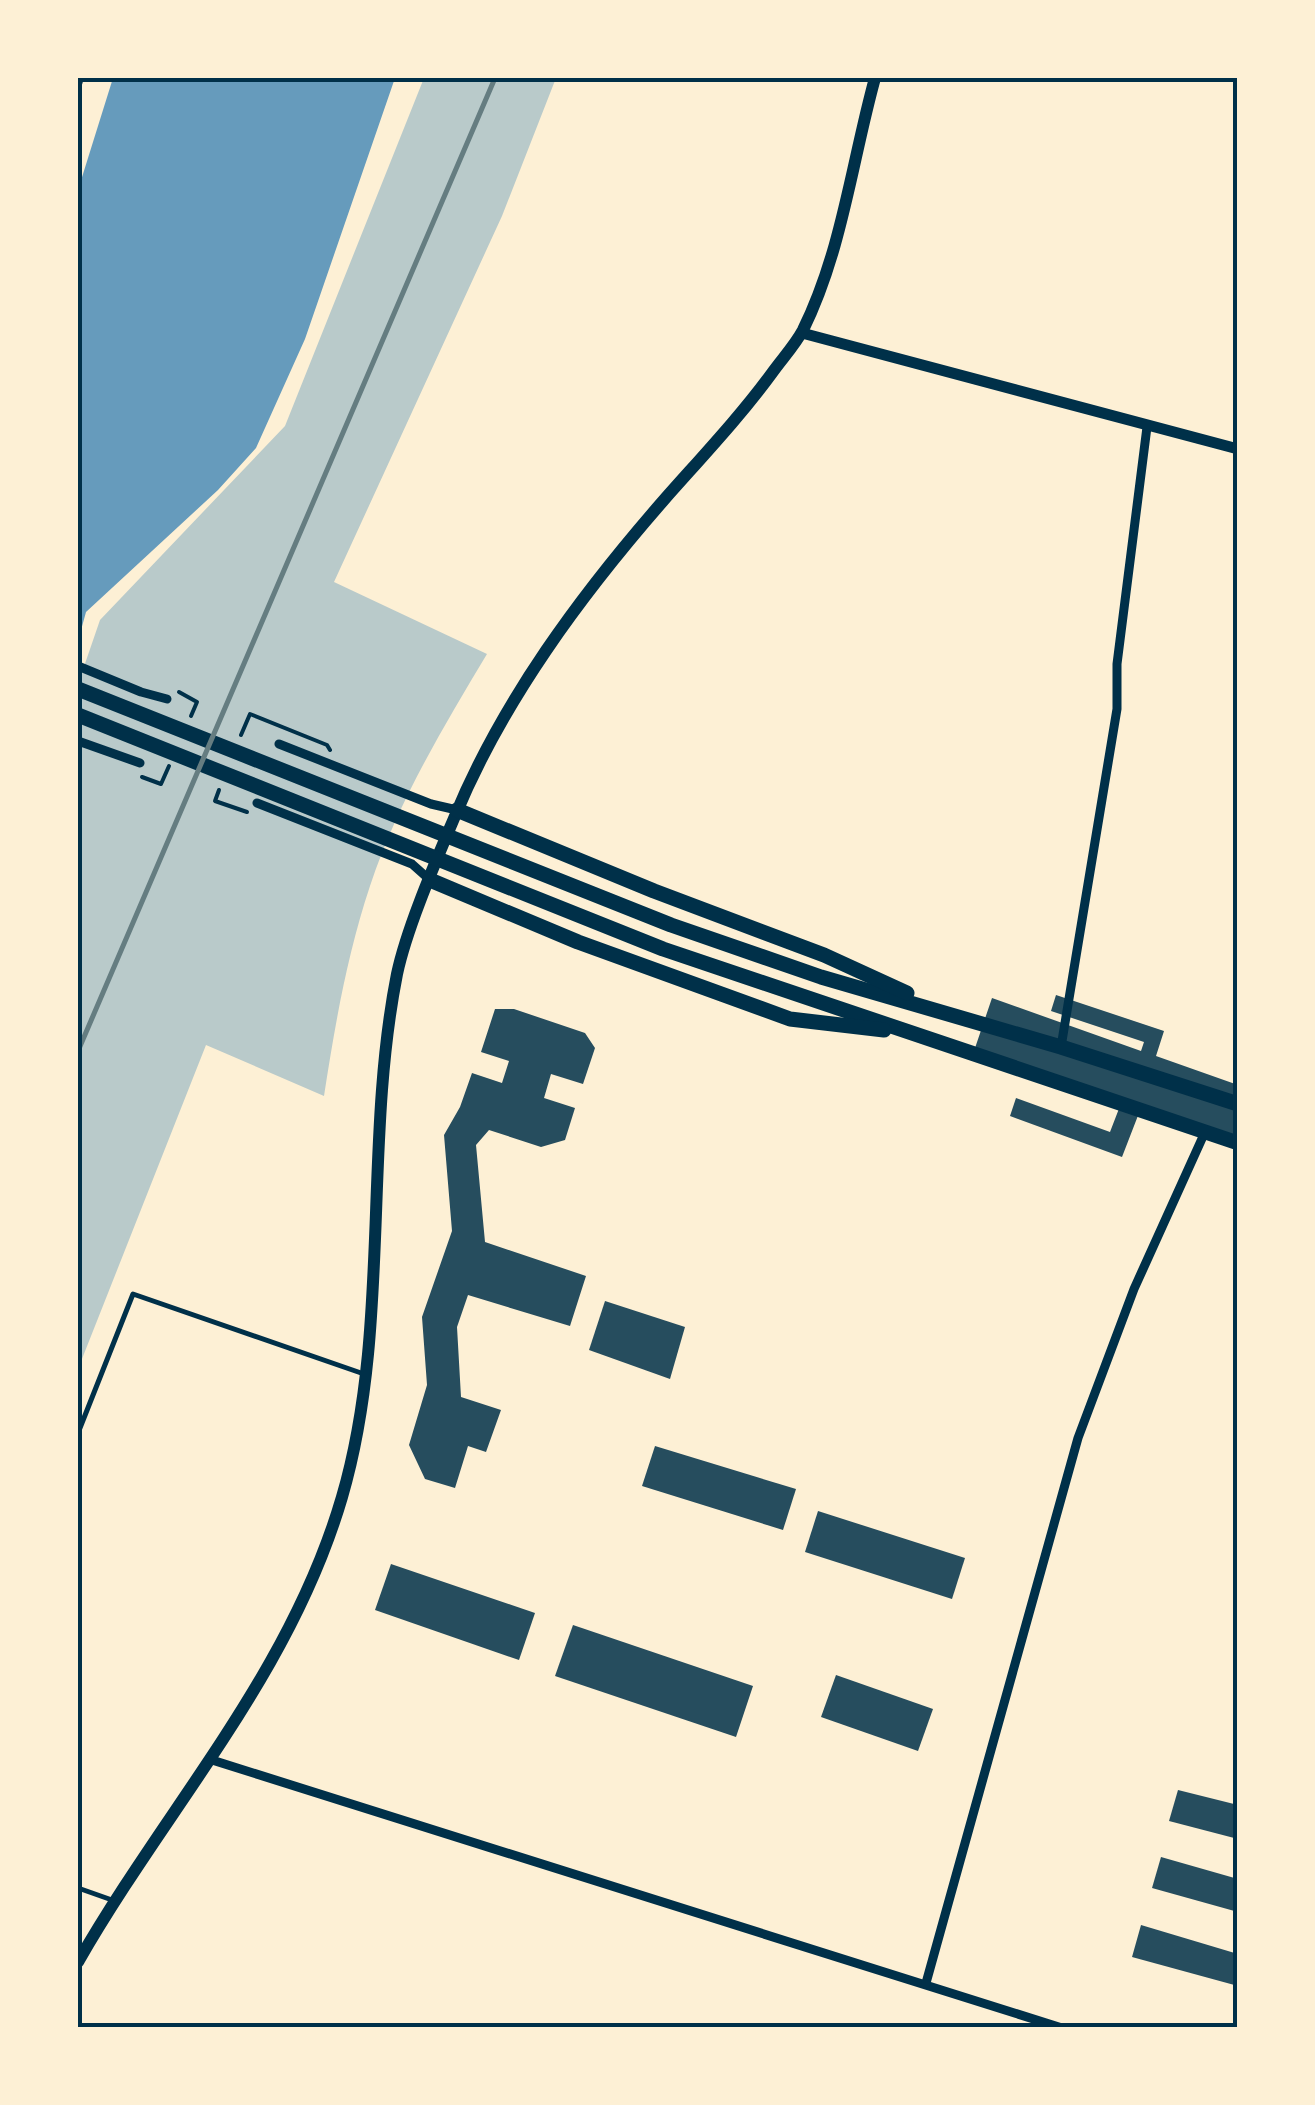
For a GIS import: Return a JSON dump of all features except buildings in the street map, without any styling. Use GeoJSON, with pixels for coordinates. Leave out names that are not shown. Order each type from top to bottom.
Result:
{"type":"FeatureCollection","features":[{"type":"Feature","properties":{"kind":"main road"},"geometry":{"type":"LineString","coordinates":[[78,1962],[278,1653],[310,1588],[342,1496],[361,1406],[384,1065],[398,970],[457,810],[513,699],[579,606],[653,512],[758,393],[802,333],[836,244],[875,78]]}},
{"type":"Feature","properties":{"kind":"main road"},"geometry":{"type":"LineString","coordinates":[[78,689],[671,925],[821,977],[1238,1104]]}},
{"type":"Feature","properties":{"kind":"main road"},"geometry":{"type":"LineString","coordinates":[[78,715],[662,949],[1238,1142]]}},
{"type":"Feature","properties":{"kind":"main road"},"geometry":{"type":"LineString","coordinates":[[457,810],[654,892],[824,956],[956,1016]]}},
{"type":"Feature","properties":{"kind":"main road"},"geometry":{"type":"LineString","coordinates":[[430,880],[578,942],[790,1019],[920,1035]]}},
{"type":"Feature","properties":{"kind":"street"},"geometry":{"type":"LineString","coordinates":[[802,333],[1238,450]]}},
{"type":"Feature","properties":{"kind":"street"},"geometry":{"type":"LineString","coordinates":[[1061,1047],[1117,709],[1117,664],[1147,426]]}},
{"type":"Feature","properties":{"kind":"street"},"geometry":{"type":"LineString","coordinates":[[78,666],[167,699]]}},
{"type":"Feature","properties":{"kind":"street"},"geometry":{"type":"LineString","coordinates":[[78,741],[140,763]]}},
{"type":"Feature","properties":{"kind":"street"},"geometry":{"type":"LineString","coordinates":[[280,744],[431,804],[457,810]]}},
{"type":"Feature","properties":{"kind":"street"},"geometry":{"type":"LineString","coordinates":[[257,802],[412,864],[430,880]]}},
{"type":"Feature","properties":{"kind":"street"},"geometry":{"type":"LineString","coordinates":[[926,1983],[1078,1438],[1134,1289],[1206,1132]]}},
{"type":"Feature","properties":{"kind":"street"},"geometry":{"type":"LineString","coordinates":[[212,1760],[1062,2028]]}},
{"type":"Feature","properties":{"kind":"lane"},"geometry":{"type":"LineString","coordinates":[[78,1433],[134,1294],[364,1374]]}},
{"type":"Feature","properties":{"kind":"lane"},"geometry":{"type":"LineString","coordinates":[[78,1888],[115,1901]]}},
{"type":"Feature","properties":{"kind":"path"},"geometry":{"type":"LineString","coordinates":[[78,91],[82,78]]}},
{"type":"Feature","properties":{"kind":"shaded area"},"geometry":{"type":"Polygon","coordinates":[[[424,78],[556,78],[502,216],[334,582],[487,654],[422,767],[381,856],[348,964],[324,1096],[206,1045],[78,1369],[78,684],[100,620],[285,426],[424,78]]]}},
{"type":"Feature","properties":{"kind":"water"},"geometry":{"type":"Polygon","coordinates":[[[113,78],[395,78],[305,339],[256,448],[218,490],[86,612],[78,641],[78,190],[113,78]]]}},
{"type":"Feature","properties":{"kind":"railway"},"geometry":{"type":"LineString","coordinates":[[78,1051],[495,78]]}}]}
